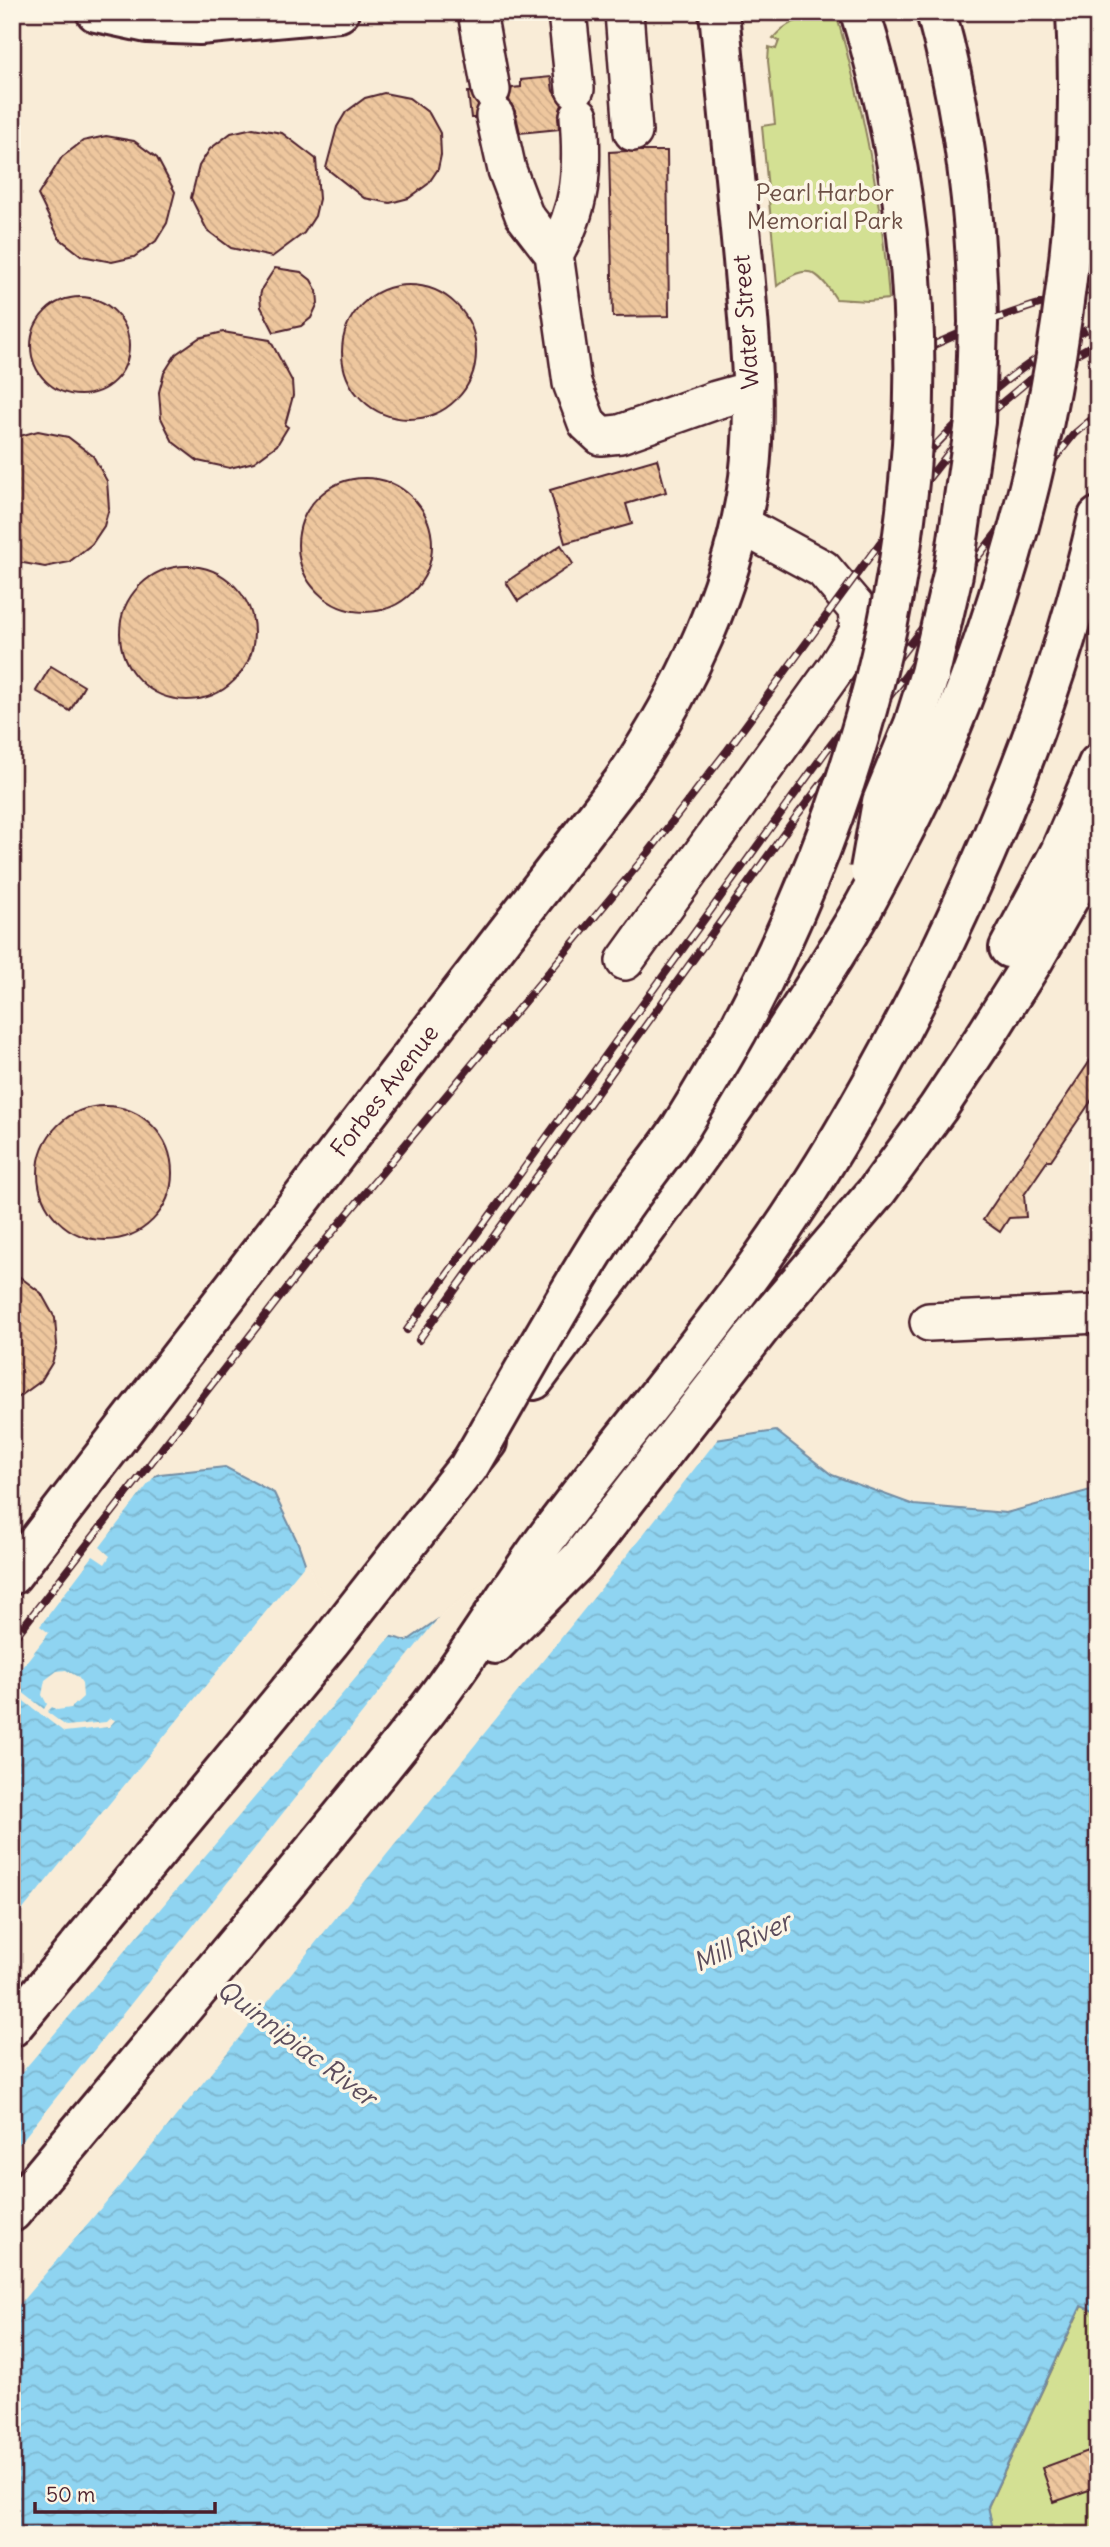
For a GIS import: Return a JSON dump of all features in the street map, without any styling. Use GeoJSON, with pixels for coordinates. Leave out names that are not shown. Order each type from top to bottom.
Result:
{"type":"FeatureCollection","features":[{"type":"Feature","properties":{"kind":"main road"},"geometry":{"type":"LineString","coordinates":[[96,12],[147,23],[199,25],[339,12]]}},
{"type":"Feature","properties":{"kind":"main road","name":"Water Street"},"geometry":{"type":"LineString","coordinates":[[719,12],[751,347],[752,390],[749,475],[740,524],[721,586]]}},
{"type":"Feature","properties":{"kind":"main road"},"geometry":{"type":"LineString","coordinates":[[468,1468],[613,1222],[680,1127],[756,994],[812,870],[833,816],[851,765],[877,671],[897,583],[907,516],[915,386],[914,318],[909,258],[892,135],[860,12]]}},
{"type":"Feature","properties":{"kind":"main road"},"geometry":{"type":"LineString","coordinates":[[863,908],[883,802],[914,724],[942,623],[961,525],[975,422],[978,322],[975,228],[956,93],[936,12]]}},
{"type":"Feature","properties":{"kind":"main road"},"geometry":{"type":"LineString","coordinates":[[12,2027],[321,1652],[468,1468],[688,1169],[817,986],[863,908],[941,752],[973,669],[1026,501],[1061,327],[1072,239],[1079,63],[1076,12]]}},
{"type":"Feature","properties":{"kind":"main road"},"geometry":{"type":"LineString","coordinates":[[12,2213],[426,1712],[550,1534],[711,1327],[814,1182],[861,1106],[905,1026],[1014,786],[1071,620],[1098,517]]}},
{"type":"Feature","properties":{"kind":"main road","name":"Forbes Avenue"},"geometry":{"type":"LineString","coordinates":[[12,1575],[622,783],[668,711],[705,630],[721,586]]}},
{"type":"Feature","properties":{"kind":"main road"},"geometry":{"type":"LineString","coordinates":[[765,1322],[934,1074],[967,1021],[1032,909],[1098,764]]}},
{"type":"Feature","properties":{"kind":"main road"},"geometry":{"type":"LineString","coordinates":[[426,1712],[580,1559],[765,1322],[877,1191],[938,1108],[1033,961],[1078,882],[1098,840]]}},
{"type":"Feature","properties":{"kind":"lane"},"geometry":{"type":"LineString","coordinates":[[477,12],[507,170],[524,215],[554,254],[572,383],[587,423],[601,436],[620,435],[716,400],[752,390]]}},
{"type":"Feature","properties":{"kind":"lane"},"geometry":{"type":"LineString","coordinates":[[554,254],[568,231],[580,181],[577,103],[567,12]]}},
{"type":"Feature","properties":{"kind":"lane"},"geometry":{"type":"LineString","coordinates":[[624,12],[633,132]]}},
{"type":"Feature","properties":{"kind":"lane"},"geometry":{"type":"LineString","coordinates":[[625,961],[828,679],[859,631],[856,609],[823,569],[740,524]]}},
{"type":"Feature","properties":{"kind":"lane"},"geometry":{"type":"LineString","coordinates":[[929,1322],[1098,1314]]}},
{"type":"Feature","properties":{"kind":"green space","name":"Pearl Harbor Memorial Park"},"geometry":{"type":"Polygon","coordinates":[[[817,17],[837,17],[847,52],[877,192],[889,299],[836,299],[823,281],[810,272],[796,274],[777,286],[762,126],[775,124],[769,47],[776,49],[779,41],[773,38],[787,25],[817,17]]]}},
{"type":"Feature","properties":{"kind":"green space"},"geometry":{"type":"Polygon","coordinates":[[[1082,2305],[1098,2313],[1098,2535],[994,2535],[988,2507],[1082,2305]]]}},
{"type":"Feature","properties":{"kind":"water"},"geometry":{"type":"Polygon","coordinates":[[[776,1431],[832,1475],[914,1505],[1006,1513],[1098,1488],[1098,2313],[1081,2306],[988,2506],[994,2535],[12,2535],[12,1496],[70,1507],[160,1474],[225,1467],[274,1493],[298,1543],[313,1586],[359,1628],[407,1641],[689,1444],[776,1431]]]}},
{"type":"Feature","properties":{"kind":"pier"},"geometry":{"type":"Polygon","coordinates":[[[720,1436],[607,1581],[123,2182],[12,2313],[12,2153],[443,1612],[687,1441],[720,1436]]]}},
{"type":"Feature","properties":{"kind":"pier"},"geometry":{"type":"Polygon","coordinates":[[[159,1470],[100,1547],[110,1556],[105,1564],[93,1556],[40,1626],[49,1633],[12,1680],[12,1505],[19,1496],[16,1494],[13,1498],[12,1492],[70,1503],[159,1470]]]}},
{"type":"Feature","properties":{"kind":"pier"},"geometry":{"type":"Polygon","coordinates":[[[308,1560],[316,1584],[361,1625],[393,1634],[12,2084],[12,1923],[308,1560]]]}},
{"type":"Feature","properties":{"kind":"pier"},"geometry":{"type":"Polygon","coordinates":[[[66,1670],[78,1677],[82,1683],[83,1697],[71,1708],[57,1710],[52,1707],[47,1712],[66,1726],[106,1722],[110,1718],[115,1720],[109,1727],[64,1732],[12,1692],[12,1684],[44,1709],[47,1704],[42,1695],[45,1680],[57,1671],[66,1670]]]}},
{"type":"Feature","properties":{"kind":"building"},"geometry":{"type":"Polygon","coordinates":[[[551,77],[553,91],[562,105],[558,117],[559,129],[520,133],[515,111],[509,100],[512,88],[521,87],[521,80],[551,77]]]}},
{"type":"Feature","properties":{"kind":"building"},"geometry":{"type":"Polygon","coordinates":[[[468,92],[478,105],[475,118],[471,118],[468,92]]]}},
{"type":"Feature","properties":{"kind":"building"},"geometry":{"type":"Polygon","coordinates":[[[384,93],[409,98],[429,113],[440,133],[441,155],[438,169],[428,184],[409,198],[390,203],[364,198],[326,168],[337,127],[346,112],[365,98],[384,93]]]}},
{"type":"Feature","properties":{"kind":"building"},"geometry":{"type":"Polygon","coordinates":[[[253,128],[282,133],[316,159],[319,199],[315,216],[304,233],[272,257],[231,248],[207,230],[191,198],[199,166],[210,149],[231,133],[253,128]]]}},
{"type":"Feature","properties":{"kind":"building"},"geometry":{"type":"Polygon","coordinates":[[[106,136],[134,141],[157,158],[175,192],[167,223],[156,241],[134,257],[112,262],[82,256],[59,238],[38,195],[62,157],[83,141],[106,136]]]}},
{"type":"Feature","properties":{"kind":"building"},"geometry":{"type":"Polygon","coordinates":[[[667,151],[669,316],[613,317],[609,152],[667,151]]]}},
{"type":"Feature","properties":{"kind":"building"},"geometry":{"type":"Polygon","coordinates":[[[275,268],[301,272],[311,280],[317,291],[318,303],[311,318],[301,326],[274,332],[261,307],[260,296],[275,268]]]}},
{"type":"Feature","properties":{"kind":"building"},"geometry":{"type":"Polygon","coordinates":[[[409,285],[435,290],[456,305],[471,326],[476,352],[471,378],[456,399],[435,414],[409,419],[383,414],[362,399],[347,378],[342,352],[347,326],[362,305],[383,290],[409,285]]]}},
{"type":"Feature","properties":{"kind":"building"},"geometry":{"type":"Polygon","coordinates":[[[80,297],[99,300],[115,311],[126,327],[129,346],[126,365],[115,381],[99,392],[80,395],[61,392],[45,381],[34,365],[31,346],[34,327],[45,311],[61,300],[80,297]]]}},
{"type":"Feature","properties":{"kind":"building"},"geometry":{"type":"Polygon","coordinates":[[[223,332],[270,340],[292,381],[293,396],[285,425],[288,427],[277,445],[254,462],[230,468],[198,461],[173,442],[161,418],[159,392],[164,373],[176,354],[199,338],[223,332]]]}},
{"type":"Feature","properties":{"kind":"building"},"geometry":{"type":"Polygon","coordinates":[[[38,431],[68,437],[93,456],[107,481],[109,508],[104,526],[92,544],[69,562],[45,567],[12,561],[12,438],[38,431]]]}},
{"type":"Feature","properties":{"kind":"building"},"geometry":{"type":"Polygon","coordinates":[[[657,459],[666,492],[626,504],[632,524],[565,543],[550,490],[657,459]]]}},
{"type":"Feature","properties":{"kind":"building"},"geometry":{"type":"Polygon","coordinates":[[[365,478],[391,483],[412,498],[427,519],[432,545],[427,571],[412,592],[391,607],[365,612],[339,607],[318,592],[303,571],[298,545],[303,519],[318,498],[339,483],[365,478]]]}},
{"type":"Feature","properties":{"kind":"building"},"geometry":{"type":"Polygon","coordinates":[[[561,545],[573,564],[518,601],[506,582],[561,545]]]}},
{"type":"Feature","properties":{"kind":"building"},"geometry":{"type":"Polygon","coordinates":[[[187,566],[213,571],[234,586],[249,607],[254,633],[249,659],[234,680],[213,695],[187,700],[161,695],[140,680],[125,659],[120,633],[125,607],[140,586],[161,571],[187,566]]]}},
{"type":"Feature","properties":{"kind":"building"},"geometry":{"type":"Polygon","coordinates":[[[51,666],[84,686],[70,711],[36,691],[51,666]]]}},
{"type":"Feature","properties":{"kind":"building"},"geometry":{"type":"Polygon","coordinates":[[[1098,1049],[1098,1091],[1024,1195],[1026,1217],[1009,1218],[1000,1232],[983,1220],[1098,1049]]]}},
{"type":"Feature","properties":{"kind":"building"},"geometry":{"type":"Polygon","coordinates":[[[105,1106],[131,1111],[152,1126],[167,1147],[172,1173],[167,1199],[152,1220],[131,1235],[105,1240],[79,1235],[58,1220],[43,1199],[38,1173],[43,1147],[58,1126],[79,1111],[105,1106]]]}},
{"type":"Feature","properties":{"kind":"building"},"geometry":{"type":"Polygon","coordinates":[[[12,1271],[41,1293],[55,1318],[57,1345],[52,1363],[41,1381],[12,1402],[12,1271]]]}},
{"type":"Feature","properties":{"kind":"building"},"geometry":{"type":"Polygon","coordinates":[[[1091,2450],[1098,2469],[1098,2487],[1054,2502],[1042,2468],[1091,2450]]]}},
{"type":"Feature","properties":{"kind":"railway"},"geometry":{"type":"LineString","coordinates":[[929,347],[1012,313],[1098,289]]}},
{"type":"Feature","properties":{"kind":"railway"},"geometry":{"type":"LineString","coordinates":[[892,493],[986,397],[1038,358],[1098,324]]}},
{"type":"Feature","properties":{"kind":"railway"},"geometry":{"type":"LineString","coordinates":[[12,1641],[305,1265],[648,853],[962,436],[1028,381],[1098,342]]}},
{"type":"Feature","properties":{"kind":"railway"},"geometry":{"type":"LineString","coordinates":[[407,1330],[826,751],[1074,434],[1098,414]]}},
{"type":"Feature","properties":{"kind":"railway"},"geometry":{"type":"LineString","coordinates":[[419,1340],[798,814],[906,675],[950,606]]}},
{"type":"Feature","properties":{"kind":"water label","name":"Mill River"},"geometry":{"type":"Point","coordinates":[742,1942]}},
{"type":"Feature","properties":{"kind":"water label","name":"Quinnipiac River"},"geometry":{"type":"Point","coordinates":[297,2043]}}]}
